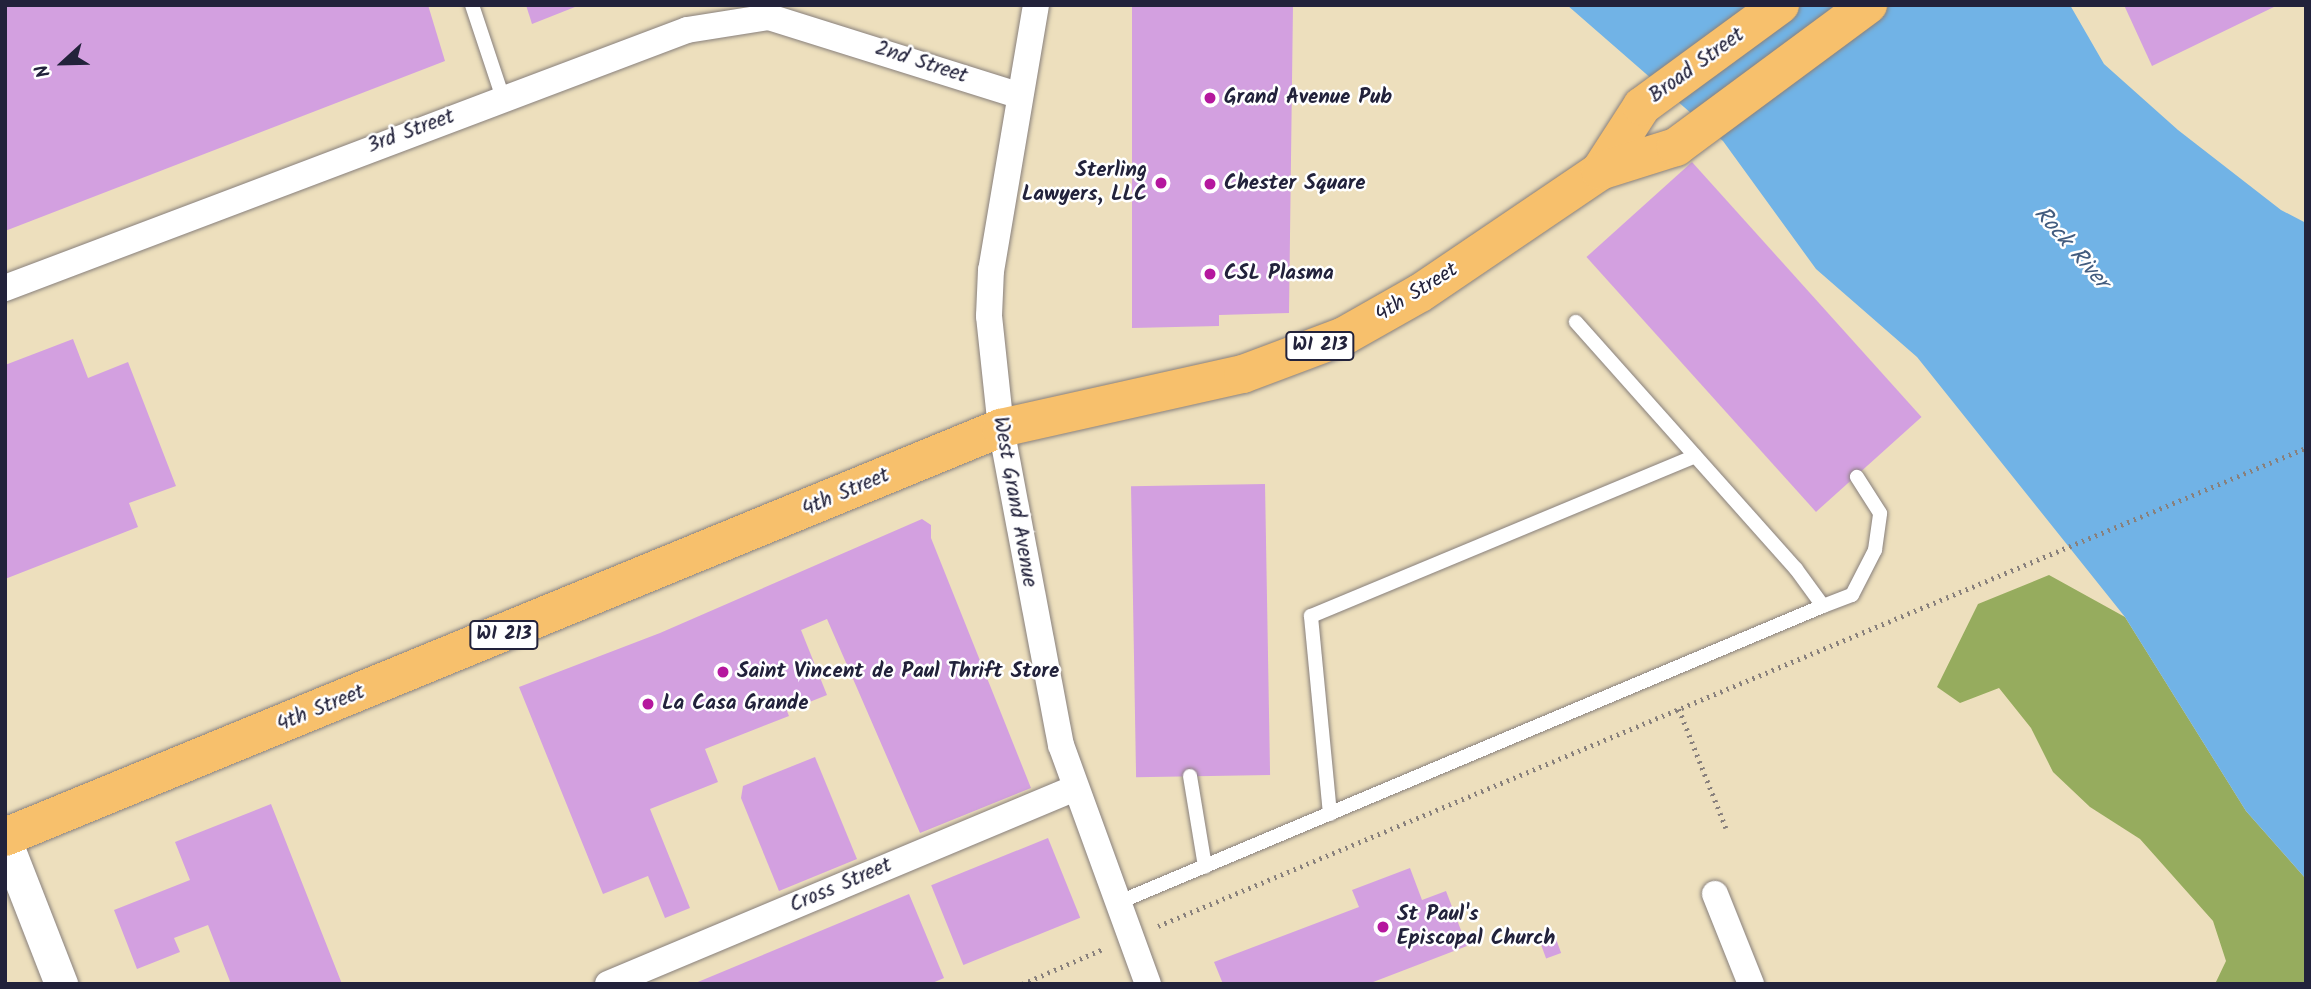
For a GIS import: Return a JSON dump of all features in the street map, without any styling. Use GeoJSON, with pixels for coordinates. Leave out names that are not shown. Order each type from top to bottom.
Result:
{"type":"FeatureCollection","features":[{"type":"Feature","properties":{"kind":"main road","name":"Broad Street"},"geometry":{"type":"LineString","coordinates":[[1600,171],[1642,106],[1780,5]]}},
{"type":"Feature","properties":{"kind":"main road","name":"4th Street"},"geometry":{"type":"LineString","coordinates":[[5,839],[1001,428],[1243,374],[1312,350],[1420,293],[1600,171],[1676,147],[1868,5]]}},
{"type":"Feature","properties":{"kind":"street","name":"West Grand Avenue"},"geometry":{"type":"LineString","coordinates":[[1036,5],[1018,95],[990,270],[990,328],[1001,428],[1049,696],[1074,788],[1148,984]]}},
{"type":"Feature","properties":{"kind":"street","name":"3rd Street"},"geometry":{"type":"LineString","coordinates":[[5,288],[687,30],[769,17],[824,31]]}},
{"type":"Feature","properties":{"kind":"street","name":"2nd Street"},"geometry":{"type":"LineString","coordinates":[[824,31],[1018,95]]}},
{"type":"Feature","properties":{"kind":"street","name":"Cross Street"},"geometry":{"type":"LineString","coordinates":[[608,984],[1074,788]]}},
{"type":"Feature","properties":{"kind":"street"},"geometry":{"type":"LineString","coordinates":[[5,839],[61,984]]}},
{"type":"Feature","properties":{"kind":"street"},"geometry":{"type":"LineString","coordinates":[[1715,894],[1751,984]]}},
{"type":"Feature","properties":{"kind":"lane"},"geometry":{"type":"LineString","coordinates":[[472,5],[503,98]]}},
{"type":"Feature","properties":{"kind":"lane"},"geometry":{"type":"LineString","coordinates":[[1576,322],[1796,569],[1823,606]]}},
{"type":"Feature","properties":{"kind":"lane"},"geometry":{"type":"LineString","coordinates":[[1330,814],[1311,616],[1695,456]]}},
{"type":"Feature","properties":{"kind":"lane"},"geometry":{"type":"LineString","coordinates":[[1117,903],[1852,595],[1875,550],[1880,513],[1857,477]]}},
{"type":"Feature","properties":{"kind":"lane"},"geometry":{"type":"LineString","coordinates":[[1190,776],[1205,867]]}},
{"type":"Feature","properties":{"kind":"path"},"geometry":{"type":"LineString","coordinates":[[1022,984],[2306,448]]}},
{"type":"Feature","properties":{"kind":"path"},"geometry":{"type":"LineString","coordinates":[[1679,709],[1726,828]]}},
{"type":"Feature","properties":{"kind":"green space"},"geometry":{"type":"Polygon","coordinates":[[[2049,575],[2125,617],[2246,811],[2306,879],[2306,984],[2215,984],[2226,961],[2213,921],[2140,839],[2090,807],[2053,772],[2031,728],[1999,688],[1960,703],[1937,687],[1978,604],[2049,575]]]}},
{"type":"Feature","properties":{"kind":"water","name":"Rock River"},"geometry":{"type":"Polygon","coordinates":[[[1567,5],[2070,5],[2104,64],[2178,130],[2281,210],[2306,223],[2306,879],[2246,811],[2125,617],[1917,357],[1816,269],[1723,141],[1567,5]]]}},
{"type":"Feature","properties":{"kind":"building"},"geometry":{"type":"Polygon","coordinates":[[[5,5],[428,5],[445,61],[5,231],[5,5]]]}},
{"type":"Feature","properties":{"kind":"building"},"geometry":{"type":"Polygon","coordinates":[[[526,5],[580,5],[532,24],[526,5]]]}},
{"type":"Feature","properties":{"kind":"building"},"geometry":{"type":"Polygon","coordinates":[[[1132,5],[1293,5],[1289,313],[1219,315],[1219,326],[1132,328],[1132,5]]]}},
{"type":"Feature","properties":{"kind":"building"},"geometry":{"type":"Polygon","coordinates":[[[2124,5],[2278,5],[2152,66],[2124,5]]]}},
{"type":"Feature","properties":{"kind":"building"},"geometry":{"type":"Polygon","coordinates":[[[1692,162],[1922,417],[1816,512],[1586,257],[1692,162]]]}},
{"type":"Feature","properties":{"kind":"building"},"geometry":{"type":"Polygon","coordinates":[[[73,339],[88,378],[128,362],[176,486],[129,503],[138,527],[5,579],[5,365],[73,339]]]}},
{"type":"Feature","properties":{"kind":"building"},"geometry":{"type":"Polygon","coordinates":[[[1265,484],[1270,775],[1136,777],[1131,486],[1265,484]]]}},
{"type":"Feature","properties":{"kind":"building"},"geometry":{"type":"Polygon","coordinates":[[[922,519],[931,525],[931,538],[1031,788],[920,833],[827,619],[801,630],[827,695],[787,711],[789,716],[705,749],[718,782],[650,809],[690,908],[665,918],[648,876],[603,894],[519,687],[660,633],[922,519]]]}},
{"type":"Feature","properties":{"kind":"building"},"geometry":{"type":"Polygon","coordinates":[[[815,757],[857,859],[779,891],[741,798],[743,786],[815,757]]]}},
{"type":"Feature","properties":{"kind":"building"},"geometry":{"type":"Polygon","coordinates":[[[271,804],[342,984],[231,984],[208,925],[174,938],[180,952],[137,969],[114,910],[190,880],[175,842],[271,804]]]}},
{"type":"Feature","properties":{"kind":"building"},"geometry":{"type":"Polygon","coordinates":[[[1048,838],[1080,918],[963,965],[931,885],[1048,838]]]}},
{"type":"Feature","properties":{"kind":"building","name":"St Paul's Episcopal Church"},"geometry":{"type":"Polygon","coordinates":[[[1410,868],[1422,900],[1446,891],[1467,946],[1368,984],[1223,984],[1214,962],[1359,907],[1352,890],[1410,868]]]}},
{"type":"Feature","properties":{"kind":"building"},"geometry":{"type":"Polygon","coordinates":[[[909,894],[944,978],[930,984],[693,984],[909,894]]]}},
{"type":"Feature","properties":{"kind":"building"},"geometry":{"type":"Polygon","coordinates":[[[1556,939],[1561,953],[1546,959],[1541,944],[1556,939]]]}},
{"type":"Feature","properties":{"kind":"place","name":"Grand Avenue Pub"},"geometry":{"type":"Point","coordinates":[1210,98]}},
{"type":"Feature","properties":{"kind":"place","name":"Sterling Lawyers, LLC"},"geometry":{"type":"Point","coordinates":[1161,183]}},
{"type":"Feature","properties":{"kind":"place","name":"Chester Square"},"geometry":{"type":"Point","coordinates":[1210,184]}},
{"type":"Feature","properties":{"kind":"place","name":"CSL Plasma"},"geometry":{"type":"Point","coordinates":[1210,274]}},
{"type":"Feature","properties":{"kind":"place","name":"Saint Vincent de Paul Thrift Store"},"geometry":{"type":"Point","coordinates":[723,672]}},
{"type":"Feature","properties":{"kind":"place","name":"La Casa Grande"},"geometry":{"type":"Point","coordinates":[648,704]}},
{"type":"Feature","properties":{"kind":"place","name":"St Paul's Episcopal Church"},"geometry":{"type":"Point","coordinates":[1383,927]}}]}
